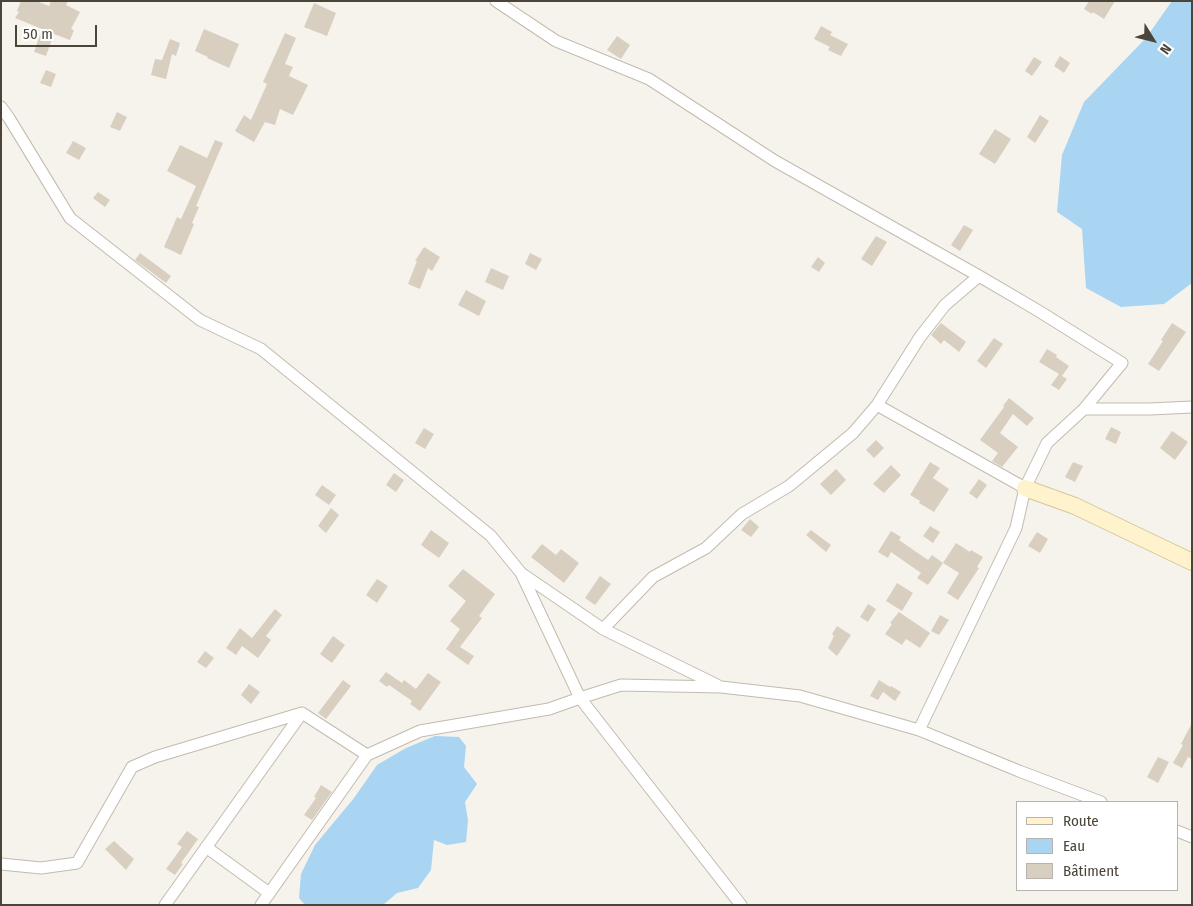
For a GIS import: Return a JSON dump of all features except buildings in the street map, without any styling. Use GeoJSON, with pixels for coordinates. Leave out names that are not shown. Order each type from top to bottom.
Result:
{"type":"FeatureCollection","features":[{"type":"Feature","properties":{"kind":"street"},"geometry":{"type":"LineString","coordinates":[[496,1],[556,41],[649,79],[775,160],[979,276],[1122,363],[1084,409],[1047,443],[1025,488],[1016,528],[919,730]]}},
{"type":"Feature","properties":{"kind":"street"},"geometry":{"type":"LineString","coordinates":[[1,107],[10,118],[70,218],[200,320],[261,349],[491,536],[521,573],[580,698],[741,905]]}},
{"type":"Feature","properties":{"kind":"street"},"geometry":{"type":"LineString","coordinates":[[603,629],[653,577],[706,548],[742,514],[790,486],[853,433],[877,405],[920,337],[945,305],[979,276]]}},
{"type":"Feature","properties":{"kind":"street"},"geometry":{"type":"LineString","coordinates":[[877,405],[1025,488],[1075,506],[1192,562]]}},
{"type":"Feature","properties":{"kind":"street"},"geometry":{"type":"LineString","coordinates":[[1084,409],[1192,407]]}},
{"type":"Feature","properties":{"kind":"street"},"geometry":{"type":"LineString","coordinates":[[521,573],[603,629],[721,687]]}},
{"type":"Feature","properties":{"kind":"street"},"geometry":{"type":"LineString","coordinates":[[261,905],[367,755],[420,731],[549,709],[621,686],[721,687],[800,696],[919,730],[1098,801]]}},
{"type":"Feature","properties":{"kind":"street"},"geometry":{"type":"LineString","coordinates":[[1,864],[41,868],[76,863],[132,767],[155,756],[302,713],[367,755]]}},
{"type":"Feature","properties":{"kind":"street"},"geometry":{"type":"LineString","coordinates":[[165,905],[302,713]]}},
{"type":"Feature","properties":{"kind":"street"},"geometry":{"type":"LineString","coordinates":[[1178,831],[1191,835]]}},
{"type":"Feature","properties":{"kind":"street"},"geometry":{"type":"LineString","coordinates":[[206,847],[269,893]]}},
{"type":"Feature","properties":{"kind":"water"},"geometry":{"type":"Polygon","coordinates":[[[1172,1],[1192,1],[1192,283],[1164,304],[1121,307],[1086,288],[1082,229],[1057,212],[1062,155],[1084,102],[1146,38],[1172,1]]]}},
{"type":"Feature","properties":{"kind":"water"},"geometry":{"type":"Polygon","coordinates":[[[435,736],[459,737],[466,746],[464,767],[477,784],[465,802],[468,820],[466,842],[447,845],[434,840],[431,870],[418,888],[397,893],[383,905],[305,905],[299,898],[301,874],[315,845],[354,798],[377,765],[406,748],[435,736]]]}}]}
